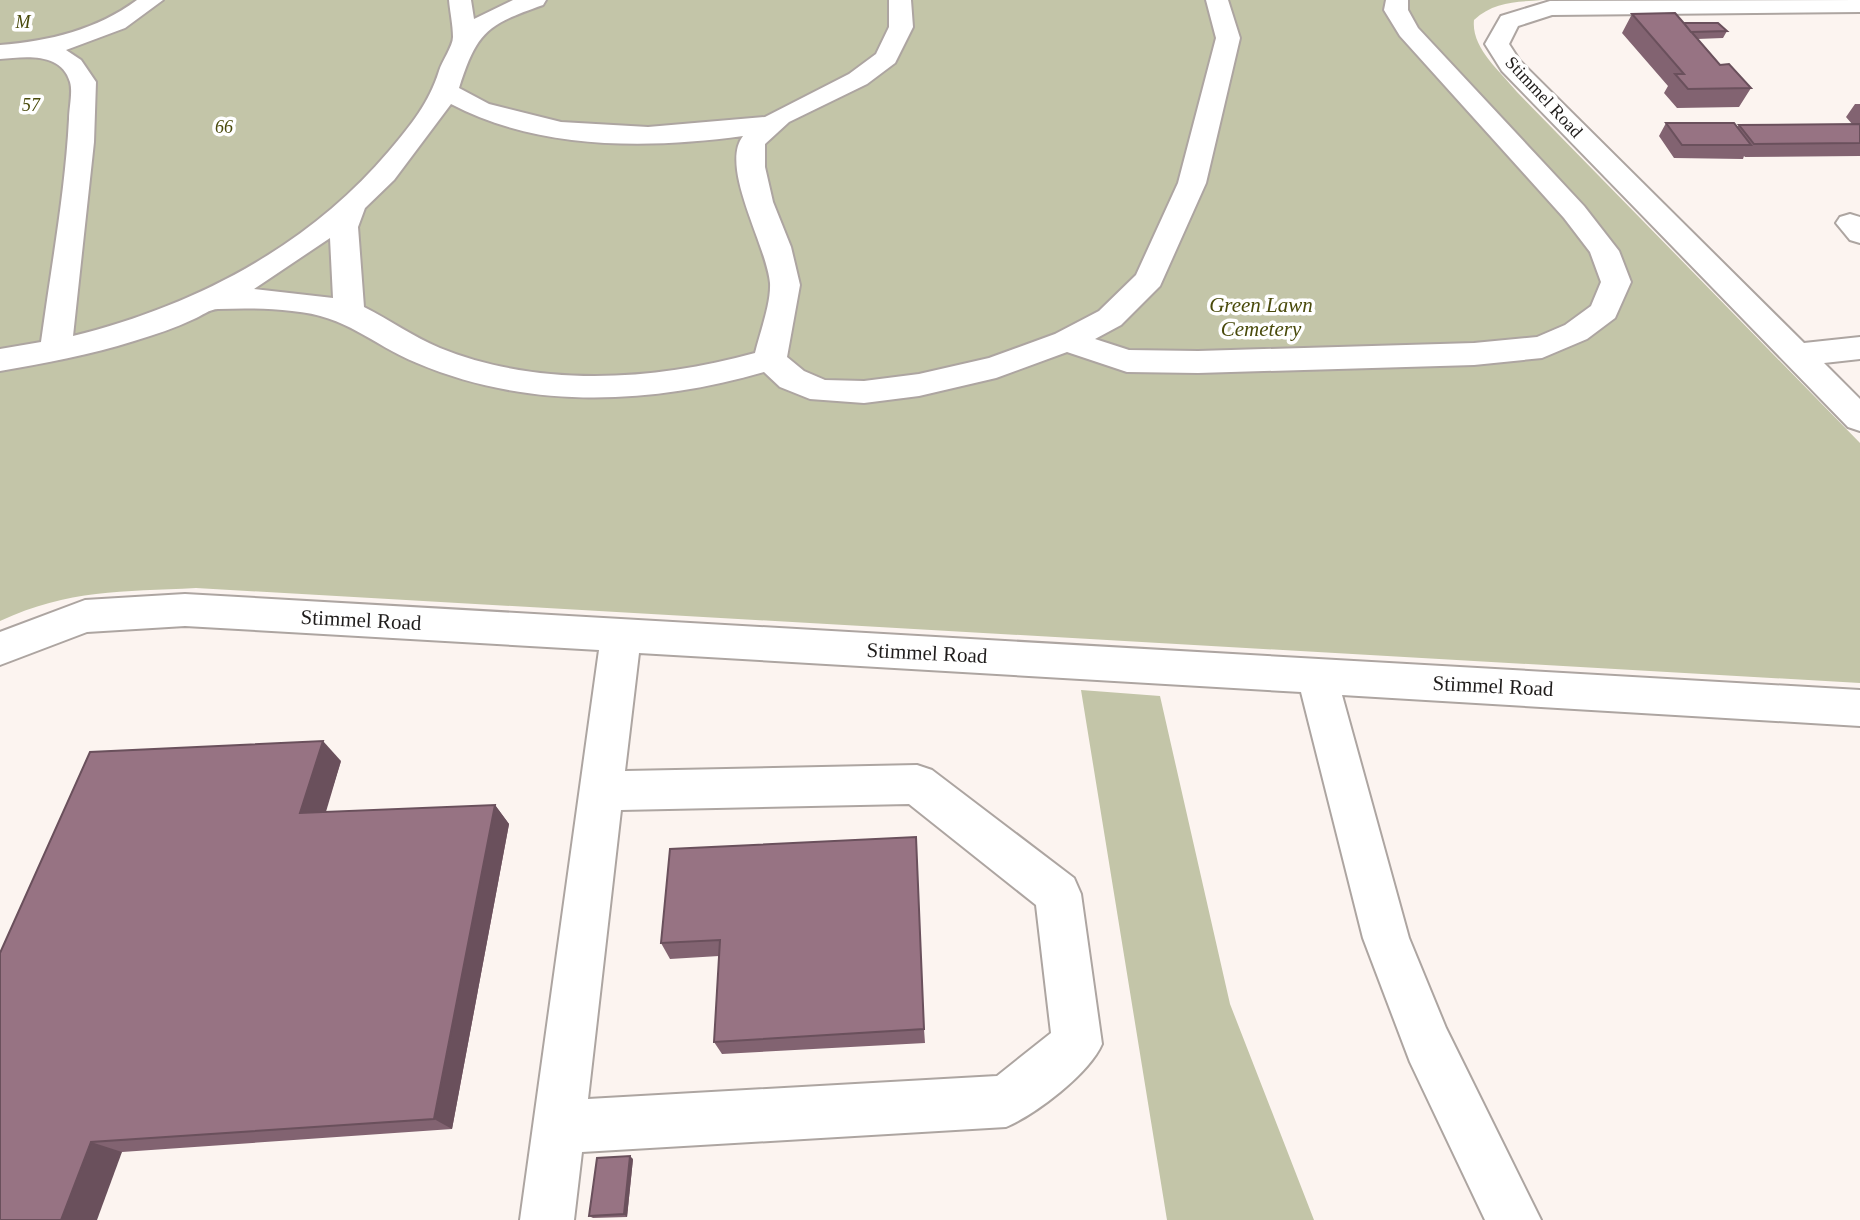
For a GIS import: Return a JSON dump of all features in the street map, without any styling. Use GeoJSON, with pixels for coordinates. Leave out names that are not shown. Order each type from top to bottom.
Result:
{"type":"FeatureCollection","features":[{"type":"Feature","properties":{"kind":"street"},"geometry":{"type":"LineString","coordinates":[[0,52],[37,50],[76,41],[111,27],[152,0]]}},
{"type":"Feature","properties":{"kind":"street"},"geometry":{"type":"LineString","coordinates":[[460,0],[466,39]]}},
{"type":"Feature","properties":{"kind":"street"},"geometry":{"type":"LineString","coordinates":[[0,360],[56,349],[179,316],[269,268],[351,207],[419,132],[445,91],[466,39],[487,21],[535,0]]}},
{"type":"Feature","properties":{"kind":"street"},"geometry":{"type":"LineString","coordinates":[[770,360],[785,285],[751,167],[752,142],[779,117],[858,79],[886,58],[901,27],[900,0]]}},
{"type":"Feature","properties":{"kind":"street"},"geometry":{"type":"LineString","coordinates":[[770,360],[792,379],[822,391],[864,392],[919,386],[996,367],[1066,341],[1110,318],[1149,279],[1192,183],[1228,38],[1217,0]]}},
{"type":"Feature","properties":{"kind":"street"},"geometry":{"type":"LineString","coordinates":[[1066,341],[1127,361],[1474,354],[1542,347],[1576,332],[1604,311],[1616,282],[1604,251],[1574,212],[1408,31],[1396,10],[1397,0]]}},
{"type":"Feature","properties":{"kind":"street","name":"Stimmel Road"},"geometry":{"type":"LineString","coordinates":[[1860,5],[1550,8],[1508,21],[1497,44],[1511,66],[1860,419]]}},
{"type":"Feature","properties":{"kind":"street"},"geometry":{"type":"LineString","coordinates":[[37,50],[58,55],[72,65],[83,82],[81,142],[56,349]]}},
{"type":"Feature","properties":{"kind":"street"},"geometry":{"type":"LineString","coordinates":[[445,91],[482,110],[565,130],[636,135],[713,134],[771,124]]}},
{"type":"Feature","properties":{"kind":"street"},"geometry":{"type":"LineString","coordinates":[[349,313],[344,227],[351,207]]}},
{"type":"Feature","properties":{"kind":"street"},"geometry":{"type":"LineString","coordinates":[[212,300],[265,298],[349,313],[427,355],[476,372],[527,383],[611,386],[670,383],[726,374],[770,360]]}},
{"type":"Feature","properties":{"kind":"street"},"geometry":{"type":"LineString","coordinates":[[1796,355],[1860,348]]}},
{"type":"Feature","properties":{"kind":"street","name":"Stimmel Road"},"geometry":{"type":"LineString","coordinates":[[0,649],[85,616],[185,610],[1860,708]]}},
{"type":"Feature","properties":{"kind":"street"},"geometry":{"type":"LineString","coordinates":[[547,1220],[621,635]]}},
{"type":"Feature","properties":{"kind":"street"},"geometry":{"type":"LineString","coordinates":[[1317,676],[1386,938],[1428,1044],[1481,1159],[1514,1220]]}},
{"type":"Feature","properties":{"kind":"street"},"geometry":{"type":"LineString","coordinates":[[559,1127],[1006,1101],[1077,1044],[1058,894],[917,784],[601,791]]}},
{"type":"Feature","properties":{"kind":"green space","name":"Green Lawn Cemetery"},"geometry":{"type":"Polygon","coordinates":[[[0,0],[1543,0],[1498,6],[1474,20],[1477,40],[1488,59],[1517,92],[1860,443],[1860,683],[196,588],[96,594],[49,603],[0,621],[0,0]]]}},
{"type":"Feature","properties":{"kind":"green space"},"geometry":{"type":"Polygon","coordinates":[[[1081,690],[1160,696],[1230,1004],[1314,1220],[1167,1220],[1081,690]]]}},
{"type":"Feature","properties":{"kind":"building"},"geometry":{"type":"Polygon","coordinates":[[[1675,13],[1720,65],[1729,64],[1751,88],[1688,89],[1675,74],[1684,74],[1632,14],[1675,13]]]}},
{"type":"Feature","properties":{"kind":"building"},"geometry":{"type":"Polygon","coordinates":[[[1684,23],[1718,23],[1727,31],[1691,32],[1684,23]]]}},
{"type":"Feature","properties":{"kind":"building"},"geometry":{"type":"Polygon","coordinates":[[[1666,123],[1734,123],[1751,145],[1682,145],[1666,123]]]}},
{"type":"Feature","properties":{"kind":"building"},"geometry":{"type":"Polygon","coordinates":[[[1860,124],[1860,143],[1754,144],[1739,125],[1860,124]]]}},
{"type":"Feature","properties":{"kind":"building"},"geometry":{"type":"Polygon","coordinates":[[[323,741],[300,813],[495,805],[434,1119],[91,1142],[61,1220],[0,1220],[0,953],[90,752],[323,741]]]}},
{"type":"Feature","properties":{"kind":"building"},"geometry":{"type":"Polygon","coordinates":[[[916,837],[924,1029],[714,1042],[720,940],[661,943],[670,849],[916,837]]]}},
{"type":"Feature","properties":{"kind":"building"},"geometry":{"type":"Polygon","coordinates":[[[630,1156],[624,1214],[589,1216],[597,1158],[630,1156]]]}},
{"type":"Feature","properties":{"kind":"park label","name":"M"},"geometry":{"type":"Point","coordinates":[23,22]}},
{"type":"Feature","properties":{"kind":"park label","name":"57"},"geometry":{"type":"Point","coordinates":[31,105]}},
{"type":"Feature","properties":{"kind":"park label","name":"66"},"geometry":{"type":"Point","coordinates":[224,127]}}]}
